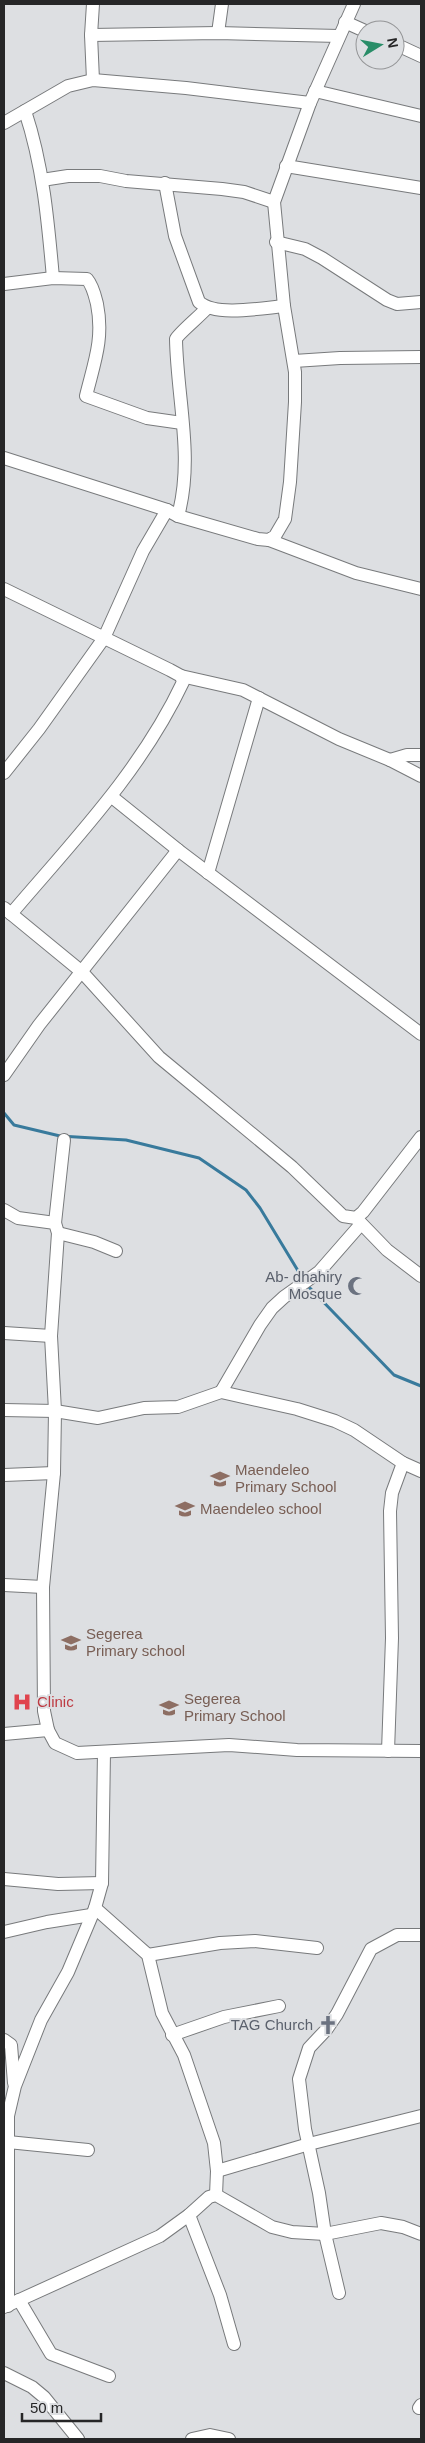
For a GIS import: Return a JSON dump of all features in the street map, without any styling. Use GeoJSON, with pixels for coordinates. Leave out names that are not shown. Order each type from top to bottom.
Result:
{"type":"FeatureCollection","features":[{"type":"Feature","properties":{"kind":"street"},"geometry":{"type":"LineString","coordinates":[[93,4],[91,35],[93,80]]}},
{"type":"Feature","properties":{"kind":"street"},"geometry":{"type":"LineString","coordinates":[[218,33],[222,4]]}},
{"type":"Feature","properties":{"kind":"street"},"geometry":{"type":"LineString","coordinates":[[268,540],[279,532],[284,522],[287,506],[295,402],[294,361],[284,306],[276,242],[274,202],[310,103],[354,4]]}},
{"type":"Feature","properties":{"kind":"street"},"geometry":{"type":"LineString","coordinates":[[346,22],[355,26]]}},
{"type":"Feature","properties":{"kind":"street"},"geometry":{"type":"LineString","coordinates":[[91,35],[218,33],[339,36]]}},
{"type":"Feature","properties":{"kind":"street"},"geometry":{"type":"LineString","coordinates":[[405,49],[421,56]]}},
{"type":"Feature","properties":{"kind":"street"},"geometry":{"type":"LineString","coordinates":[[4,124],[68,86],[93,80],[186,88],[310,103]]}},
{"type":"Feature","properties":{"kind":"street"},"geometry":{"type":"LineString","coordinates":[[315,91],[421,116]]}},
{"type":"Feature","properties":{"kind":"street"},"geometry":{"type":"LineString","coordinates":[[25,111],[35,141],[42,180],[53,278]]}},
{"type":"Feature","properties":{"kind":"street"},"geometry":{"type":"LineString","coordinates":[[286,166],[421,188]]}},
{"type":"Feature","properties":{"kind":"street"},"geometry":{"type":"LineString","coordinates":[[42,180],[68,176],[100,176],[126,181],[165,183],[244,192],[274,202]]}},
{"type":"Feature","properties":{"kind":"street"},"geometry":{"type":"LineString","coordinates":[[165,183],[170,215],[184,262],[199,302],[207,308],[231,310],[284,306]]}},
{"type":"Feature","properties":{"kind":"street"},"geometry":{"type":"LineString","coordinates":[[276,242],[305,249],[387,300],[397,304],[421,302]]}},
{"type":"Feature","properties":{"kind":"street"},"geometry":{"type":"LineString","coordinates":[[4,284],[53,278],[87,279],[96,298],[101,334],[86,396],[147,418],[182,423]]}},
{"type":"Feature","properties":{"kind":"street"},"geometry":{"type":"LineString","coordinates":[[4,773],[39,729],[104,638],[143,551],[173,513],[185,492],[186,462],[176,339],[178,334],[191,326],[207,308]]}},
{"type":"Feature","properties":{"kind":"street"},"geometry":{"type":"LineString","coordinates":[[294,361],[340,358],[421,357]]}},
{"type":"Feature","properties":{"kind":"street"},"geometry":{"type":"LineString","coordinates":[[4,458],[173,513],[258,539],[268,540],[356,573],[421,589]]}},
{"type":"Feature","properties":{"kind":"street"},"geometry":{"type":"LineString","coordinates":[[4,589],[181,676],[243,690],[339,739],[390,760],[421,776]]}},
{"type":"Feature","properties":{"kind":"street"},"geometry":{"type":"LineString","coordinates":[[181,676],[183,682],[153,740],[112,797],[7,911],[82,972],[159,1057],[292,1167],[343,1216],[358,1221],[386,1250],[421,1276]]}},
{"type":"Feature","properties":{"kind":"street"},"geometry":{"type":"LineString","coordinates":[[208,873],[259,698]]}},
{"type":"Feature","properties":{"kind":"street"},"geometry":{"type":"LineString","coordinates":[[390,760],[407,755],[421,755]]}},
{"type":"Feature","properties":{"kind":"street"},"geometry":{"type":"LineString","coordinates":[[112,797],[178,850],[421,1034]]}},
{"type":"Feature","properties":{"kind":"street"},"geometry":{"type":"LineString","coordinates":[[4,1076],[39,1025],[178,850]]}},
{"type":"Feature","properties":{"kind":"street"},"geometry":{"type":"LineString","coordinates":[[221,1392],[272,1308],[319,1272],[421,1137]]}},
{"type":"Feature","properties":{"kind":"street"},"geometry":{"type":"LineString","coordinates":[[64,1140],[56,1228],[51,1336],[54,1473],[43,1587],[44,1711],[48,1730],[55,1743],[77,1753],[229,1745],[297,1750],[421,1751]]}},
{"type":"Feature","properties":{"kind":"street"},"geometry":{"type":"LineString","coordinates":[[4,1210],[18,1218],[56,1228],[116,1251]]}},
{"type":"Feature","properties":{"kind":"street"},"geometry":{"type":"LineString","coordinates":[[4,1333],[51,1336]]}},
{"type":"Feature","properties":{"kind":"street"},"geometry":{"type":"LineString","coordinates":[[4,1410],[54,1410],[98,1418],[144,1408],[178,1407],[221,1392],[297,1409],[335,1421],[354,1430],[403,1463],[421,1471]]}},
{"type":"Feature","properties":{"kind":"street"},"geometry":{"type":"LineString","coordinates":[[388,1751],[392,1638],[390,1511],[392,1493],[403,1463]]}},
{"type":"Feature","properties":{"kind":"street"},"geometry":{"type":"LineString","coordinates":[[4,1475],[54,1473]]}},
{"type":"Feature","properties":{"kind":"street"},"geometry":{"type":"LineString","coordinates":[[4,1585],[43,1587]]}},
{"type":"Feature","properties":{"kind":"street"},"geometry":{"type":"LineString","coordinates":[[4,1734],[48,1730]]}},
{"type":"Feature","properties":{"kind":"street"},"geometry":{"type":"LineString","coordinates":[[104,1752],[102,1883],[93,1911],[68,1972],[41,2020],[15,2086],[8,2116],[8,2142],[10,2304],[51,2354],[109,2376]]}},
{"type":"Feature","properties":{"kind":"street"},"geometry":{"type":"LineString","coordinates":[[4,1879],[58,1884],[102,1883]]}},
{"type":"Feature","properties":{"kind":"street"},"geometry":{"type":"LineString","coordinates":[[4,1932],[93,1911]]}},
{"type":"Feature","properties":{"kind":"street"},"geometry":{"type":"LineString","coordinates":[[93,1911],[148,1955],[157,1994],[172,2035],[184,2055],[193,2078],[214,2142],[217,2170],[216,2195]]}},
{"type":"Feature","properties":{"kind":"street"},"geometry":{"type":"LineString","coordinates":[[339,2293],[325,2234],[302,2115],[299,2080],[309,2048],[326,2030],[337,2014],[371,1949],[397,1935],[421,1935]]}},
{"type":"Feature","properties":{"kind":"street"},"geometry":{"type":"LineString","coordinates":[[148,1955],[220,1943],[254,1942],[316,1948]]}},
{"type":"Feature","properties":{"kind":"street"},"geometry":{"type":"LineString","coordinates":[[172,2035],[224,2017],[279,2006]]}},
{"type":"Feature","properties":{"kind":"street"},"geometry":{"type":"LineString","coordinates":[[4,2040],[11,2044],[15,2086]]}},
{"type":"Feature","properties":{"kind":"street"},"geometry":{"type":"LineString","coordinates":[[217,2170],[309,2144],[421,2116]]}},
{"type":"Feature","properties":{"kind":"street"},"geometry":{"type":"LineString","coordinates":[[8,2142],[88,2150]]}},
{"type":"Feature","properties":{"kind":"street"},"geometry":{"type":"LineString","coordinates":[[10,2304],[160,2236],[190,2215],[209,2197],[216,2195],[272,2227],[292,2232],[325,2234],[381,2223],[403,2227],[421,2234]]}},
{"type":"Feature","properties":{"kind":"street"},"geometry":{"type":"LineString","coordinates":[[190,2215],[220,2295],[234,2344]]}},
{"type":"Feature","properties":{"kind":"street"},"geometry":{"type":"LineString","coordinates":[[4,2373],[32,2387],[44,2396],[78,2439]]}},
{"type":"Feature","properties":{"kind":"street"},"geometry":{"type":"LineString","coordinates":[[192,2439],[210,2435],[229,2439]]}},
{"type":"Feature","properties":{"kind":"waterway"},"geometry":{"type":"LineString","coordinates":[[4,1113],[14,1125],[60,1136],[126,1140],[199,1158],[246,1190],[260,1208],[303,1279]]}},
{"type":"Feature","properties":{"kind":"waterway"},"geometry":{"type":"LineString","coordinates":[[306,1284],[394,1375],[421,1386]]}},
{"type":"Feature","properties":{"kind":"place","name":"Ab- dhahiry Mosque"},"geometry":{"type":"Point","coordinates":[357,1286]}},
{"type":"Feature","properties":{"kind":"place","name":"Maendeleo Primary School"},"geometry":{"type":"Point","coordinates":[220,1479]}},
{"type":"Feature","properties":{"kind":"place","name":"Maendeleo school"},"geometry":{"type":"Point","coordinates":[185,1509]}},
{"type":"Feature","properties":{"kind":"place","name":"Segerea Primary school"},"geometry":{"type":"Point","coordinates":[71,1643]}},
{"type":"Feature","properties":{"kind":"place","name":"Clinic"},"geometry":{"type":"Point","coordinates":[22,1702]}},
{"type":"Feature","properties":{"kind":"place","name":"Segerea Primary School"},"geometry":{"type":"Point","coordinates":[169,1708]}},
{"type":"Feature","properties":{"kind":"place","name":"TAG Church"},"geometry":{"type":"Point","coordinates":[328,2025]}}]}
